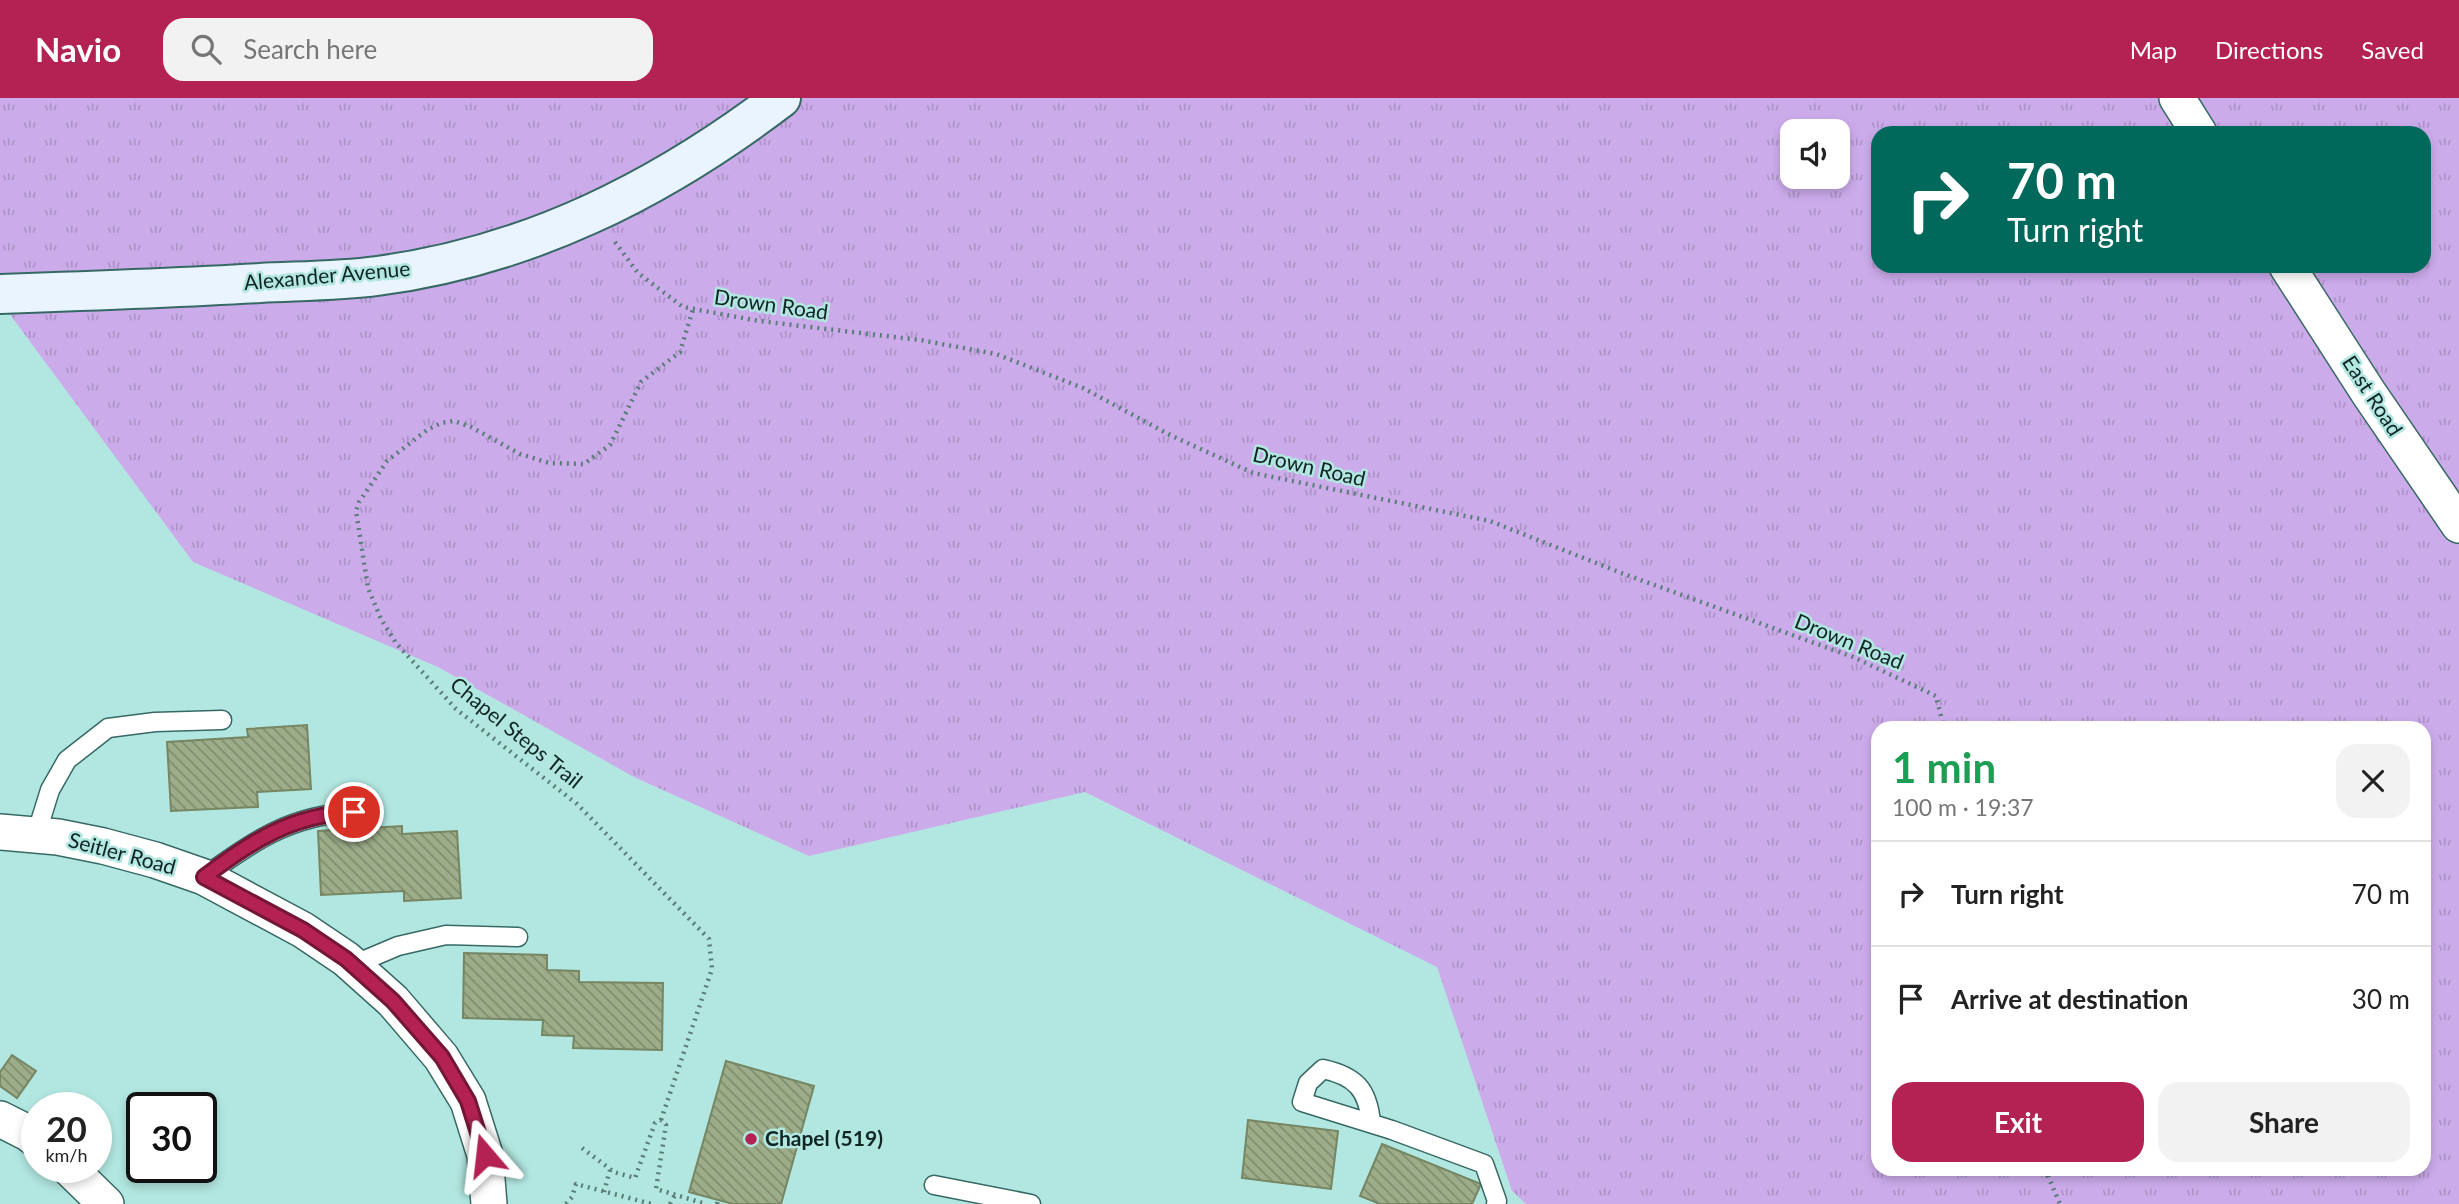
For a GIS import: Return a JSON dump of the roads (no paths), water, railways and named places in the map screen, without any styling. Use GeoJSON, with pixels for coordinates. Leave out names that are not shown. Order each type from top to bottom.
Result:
{"type":"FeatureCollection","features":[{"type":"Feature","properties":{"kind":"main road","name":"Alexander Avenue"},"geometry":{"type":"LineString","coordinates":[[0,294],[377,276],[444,263],[519,243],[592,214],[654,184],[743,127],[781,98]]}},
{"type":"Feature","properties":{"kind":"street"},"geometry":{"type":"LineString","coordinates":[[2177,98],[2195,126]]}},
{"type":"Feature","properties":{"kind":"street","name":"East Road"},"geometry":{"type":"LineString","coordinates":[[2292,273],[2459,525]]}},
{"type":"Feature","properties":{"kind":"street","name":"Seitler Road"},"geometry":{"type":"LineString","coordinates":[[0,832],[58,837],[103,846],[204,877],[303,930],[353,965],[393,1001],[442,1057],[468,1101],[485,1155],[489,1204]]}},
{"type":"Feature","properties":{"kind":"street"},"geometry":{"type":"LineString","coordinates":[[0,1119],[21,1130]]}},
{"type":"Feature","properties":{"kind":"street"},"geometry":{"type":"LineString","coordinates":[[84,1183],[106,1204]]}},
{"type":"Feature","properties":{"kind":"lane"},"geometry":{"type":"LineString","coordinates":[[36,835],[50,790],[67,760],[108,728],[155,722],[222,720]]}},
{"type":"Feature","properties":{"kind":"lane"},"geometry":{"type":"LineString","coordinates":[[204,877],[242,849],[274,831],[325,813],[354,812]]}},
{"type":"Feature","properties":{"kind":"lane"},"geometry":{"type":"LineString","coordinates":[[353,965],[398,946],[446,935],[519,937]]}},
{"type":"Feature","properties":{"kind":"lane"},"geometry":{"type":"LineString","coordinates":[[1370,1123],[1483,1164],[1497,1200],[1496,1204]]}},
{"type":"Feature","properties":{"kind":"lane"},"geometry":{"type":"LineString","coordinates":[[934,1185],[1031,1204]]}},
{"type":"Feature","properties":{"kind":"place","name":"Chapel (519)"},"geometry":{"type":"Point","coordinates":[751,1139]}}]}
